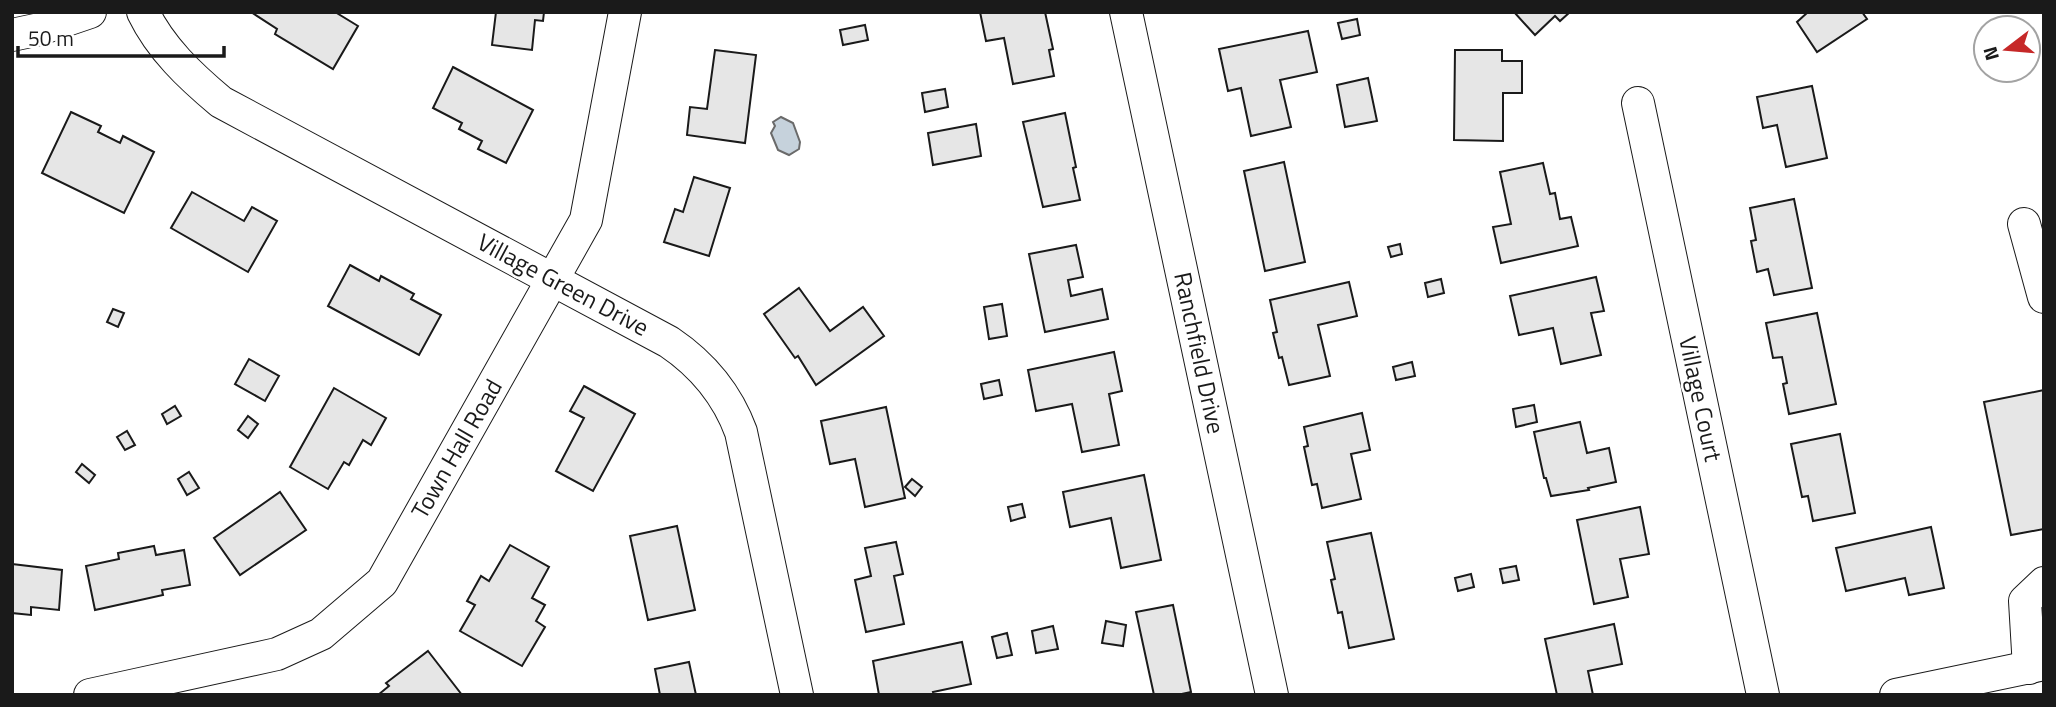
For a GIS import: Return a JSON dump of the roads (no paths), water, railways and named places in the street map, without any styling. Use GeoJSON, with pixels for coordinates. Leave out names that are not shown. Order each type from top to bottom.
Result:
{"type":"FeatureCollection","features":[{"type":"Feature","properties":{"kind":"street"},"geometry":{"type":"LineString","coordinates":[[12,35],[40,29],[90,12]]}},
{"type":"Feature","properties":{"kind":"street","name":"Village Green Drive"},"geometry":{"type":"LineString","coordinates":[[144,12],[169,52],[221,102],[676,347],[704,370],[726,398],[741,432],[797,695]]}},
{"type":"Feature","properties":{"kind":"street","name":"Town Hall Road"},"geometry":{"type":"LineString","coordinates":[[100,694],[277,654],[321,634],[382,582],[586,220],[625,12]]}},
{"type":"Feature","properties":{"kind":"street","name":"Ranchfield Drive"},"geometry":{"type":"LineString","coordinates":[[1126,12],[1272,695]]}},
{"type":"Feature","properties":{"kind":"street","name":"Village Court"},"geometry":{"type":"LineString","coordinates":[[1638,103],[1763,695]]}},
{"type":"Feature","properties":{"kind":"street"},"geometry":{"type":"LineString","coordinates":[[2024,225],[2044,297]]}},
{"type":"Feature","properties":{"kind":"street"},"geometry":{"type":"LineString","coordinates":[[1924,692],[2036,666],[2025,601],[2044,583]]}}]}
